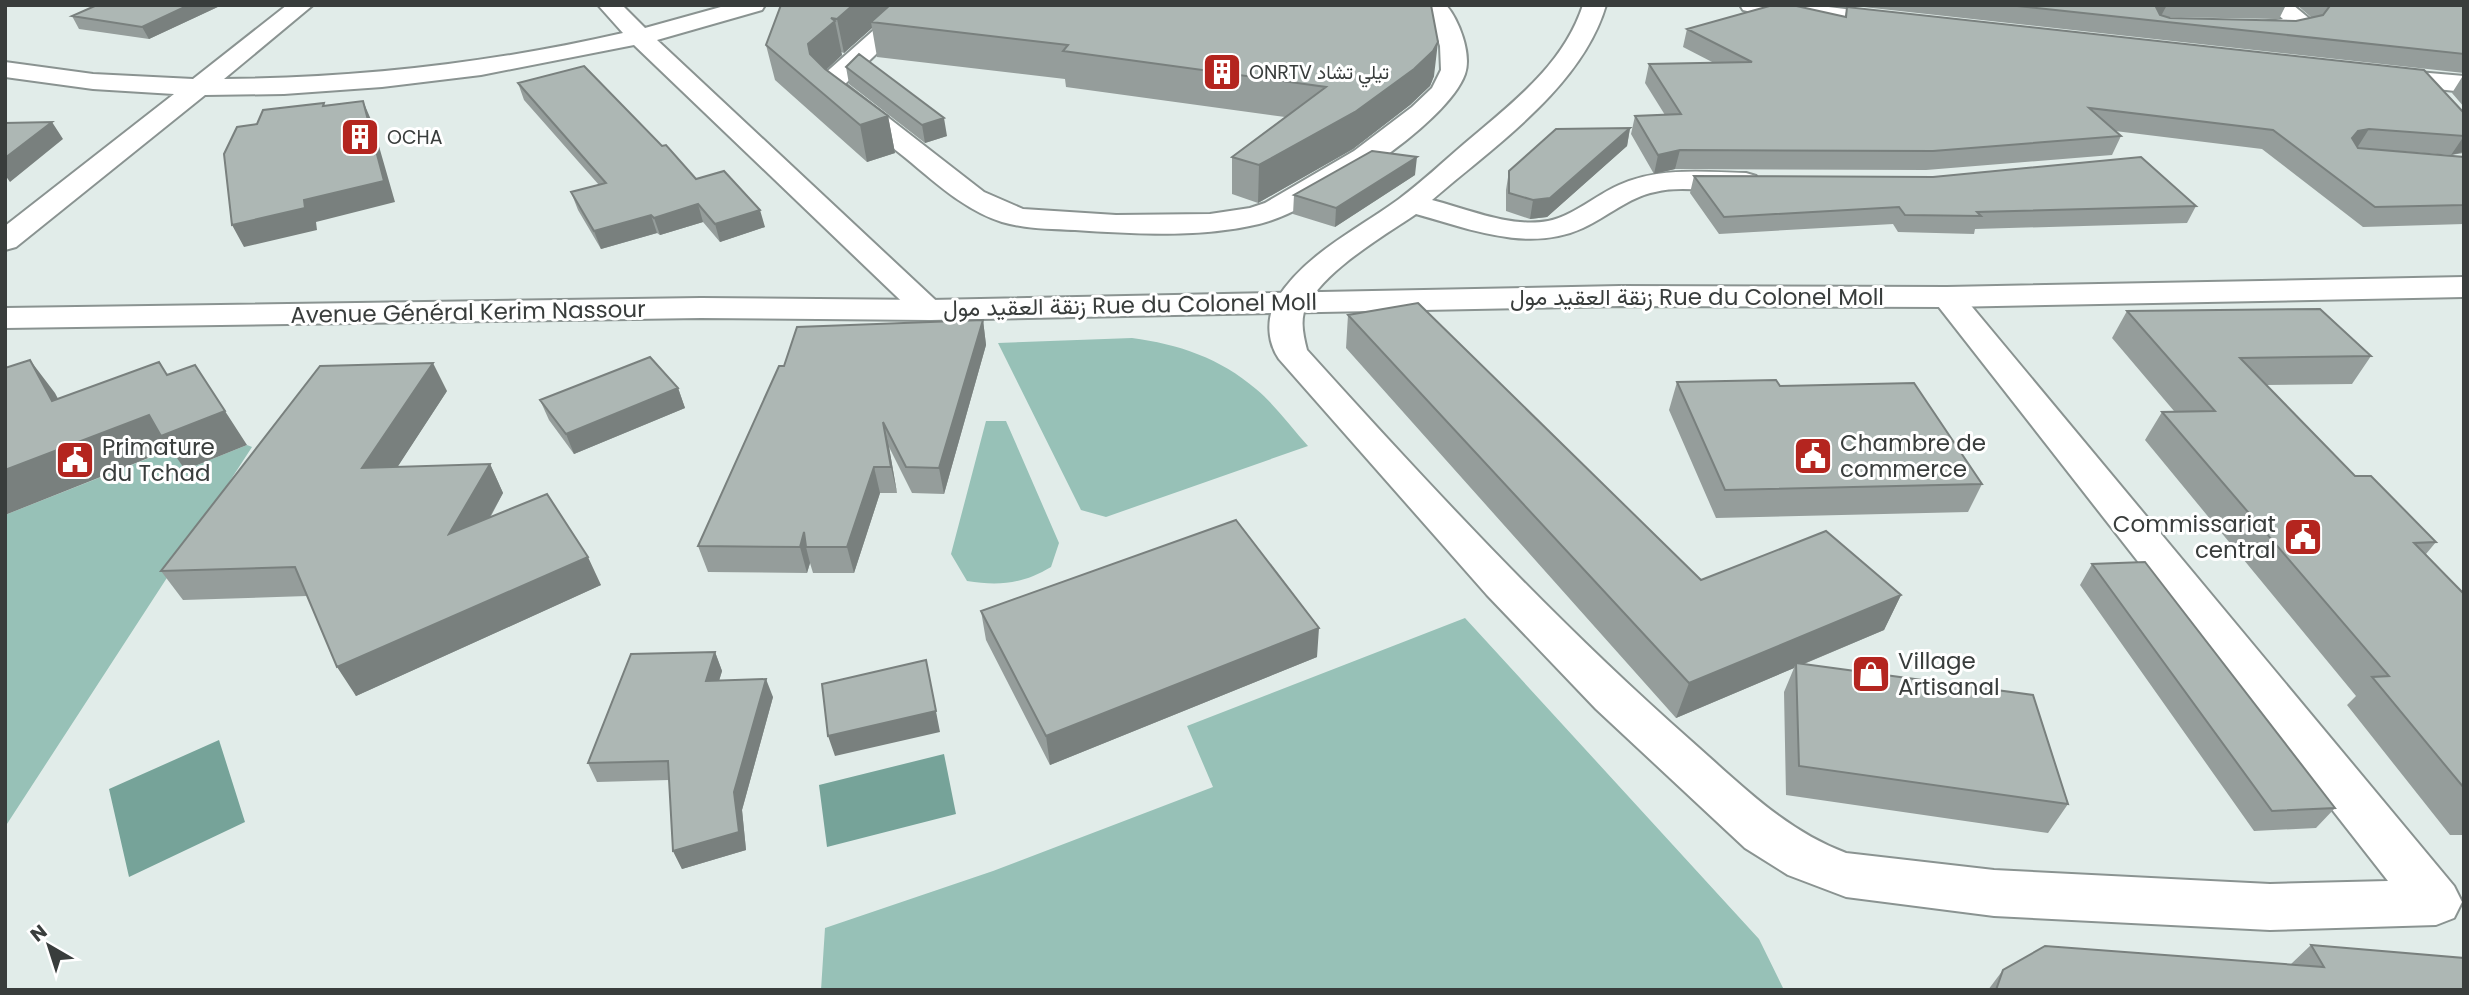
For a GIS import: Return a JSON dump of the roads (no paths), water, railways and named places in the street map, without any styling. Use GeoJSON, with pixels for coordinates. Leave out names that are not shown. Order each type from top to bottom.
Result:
{"type":"FeatureCollection","features":[{"type":"Feature","properties":{"kind":"street"},"geometry":{"type":"LineString","coordinates":[[5,241],[302,5]]}},
{"type":"Feature","properties":{"kind":"street"},"geometry":{"type":"LineString","coordinates":[[609,5],[930,310]]}},
{"type":"Feature","properties":{"kind":"street"},"geometry":{"type":"LineString","coordinates":[[5,69],[105,83],[199,87],[308,84],[429,73],[516,61],[639,36],[754,5]]}},
{"type":"Feature","properties":{"kind":"street"},"geometry":{"type":"LineString","coordinates":[[916,5],[831,81],[833,87],[974,198],[991,208],[1018,217],[1162,224],[1225,222],[1259,216],[1279,209],[1385,144],[1430,106],[1452,76],[1454,52],[1443,13],[1424,5]]}},
{"type":"Feature","properties":{"kind":"street"},"geometry":{"type":"LineString","coordinates":[[1595,5],[1589,24],[1550,83],[1411,204],[1316,274],[1291,302],[1285,327],[1291,352],[1502,585],[1612,697],[1762,833],[1806,860],[1846,875],[1994,893],[2270,907],[2450,902]]}},
{"type":"Feature","properties":{"kind":"street"},"geometry":{"type":"LineString","coordinates":[[1751,5],[1916,24]]}},
{"type":"Feature","properties":{"kind":"street"},"geometry":{"type":"LineString","coordinates":[[2245,28],[2287,29],[2305,25],[2278,5]]}},
{"type":"Feature","properties":{"kind":"street"},"geometry":{"type":"LineString","coordinates":[[2355,74],[2464,84]]}},
{"type":"Feature","properties":{"kind":"street"},"geometry":{"type":"LineString","coordinates":[[2423,81],[2448,108]]}},
{"type":"Feature","properties":{"kind":"street"},"geometry":{"type":"LineString","coordinates":[[1411,204],[1502,227],[1547,230],[1574,220],[1609,200],[1642,186],[1675,181],[1770,182]]}},
{"type":"Feature","properties":{"kind":"street","name":"زنقة العقيد مول Rue du Colonel Moll"},"geometry":{"type":"LineString","coordinates":[[930,310],[1620,296],[1947,296],[2464,287]]}},
{"type":"Feature","properties":{"kind":"street"},"geometry":{"type":"LineString","coordinates":[[1947,296],[2450,902]]}},
{"type":"Feature","properties":{"kind":"street","name":"Avenue Général Kerim Nassour"},"geometry":{"type":"LineString","coordinates":[[5,318],[701,308],[930,310]]}},
{"type":"Feature","properties":{"kind":"place","name":"ONRTV تيلي تشاد"},"geometry":{"type":"Point","coordinates":[1222,72]}},
{"type":"Feature","properties":{"kind":"place","name":"OCHA"},"geometry":{"type":"Point","coordinates":[360,137]}},
{"type":"Feature","properties":{"kind":"place","name":"Chambre de commerce"},"geometry":{"type":"Point","coordinates":[1813,456]}},
{"type":"Feature","properties":{"kind":"place","name":"Primature du Tchad"},"geometry":{"type":"Point","coordinates":[75,460]}},
{"type":"Feature","properties":{"kind":"place","name":"Commissariat central"},"geometry":{"type":"Point","coordinates":[2303,537]}},
{"type":"Feature","properties":{"kind":"place","name":"Village Artisanal"},"geometry":{"type":"Point","coordinates":[1871,674]}}]}
